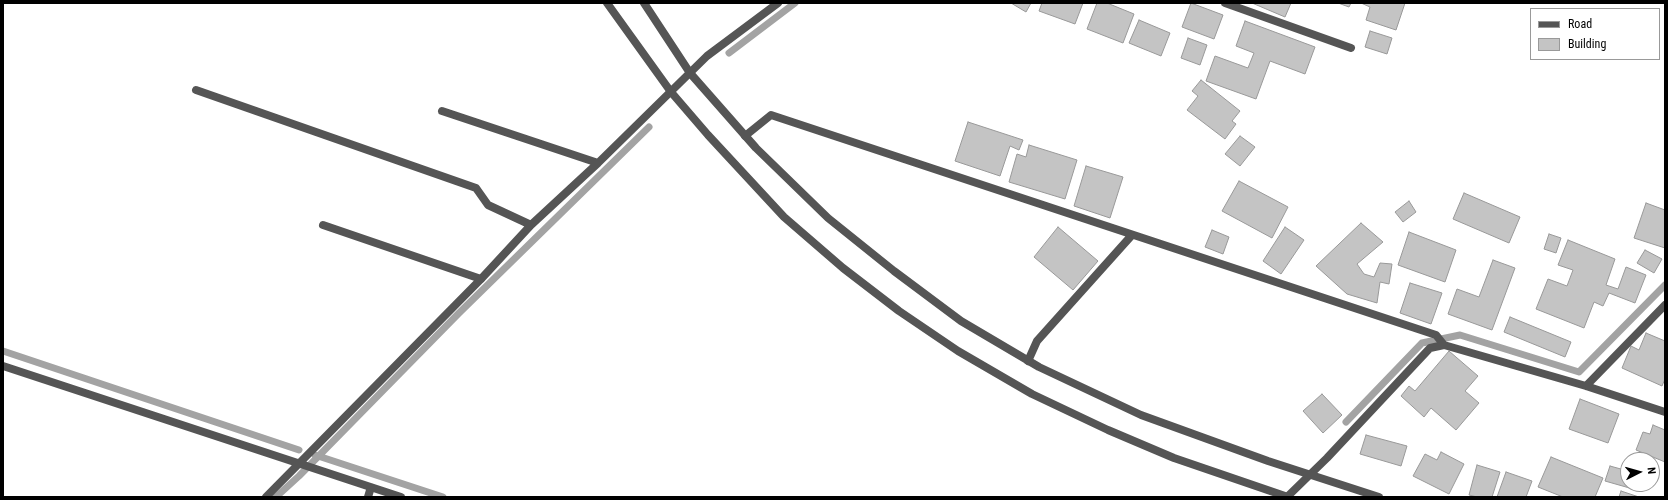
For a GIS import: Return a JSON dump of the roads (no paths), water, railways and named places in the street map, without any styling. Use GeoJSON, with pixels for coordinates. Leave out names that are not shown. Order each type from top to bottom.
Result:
{"type":"FeatureCollection","features":[{"type":"Feature","properties":{"kind":"street"},"geometry":{"type":"LineString","coordinates":[[607,3],[671,92],[708,135],[784,216],[843,268],[899,311],[958,351],[1032,394],[1108,430],[1174,458],[1287,497],[1327,458],[1430,348],[1443,344],[1586,386],[1665,412]]}},
{"type":"Feature","properties":{"kind":"street"},"geometry":{"type":"LineString","coordinates":[[644,3],[690,73],[745,136],[828,218],[960,321],[1039,367],[1141,415],[1268,461],[1379,497]]}},
{"type":"Feature","properties":{"kind":"street"},"geometry":{"type":"LineString","coordinates":[[266,497],[305,466],[531,226],[598,163],[707,56],[778,3]]}},
{"type":"Feature","properties":{"kind":"street"},"geometry":{"type":"LineString","coordinates":[[1225,3],[1351,48]]}},
{"type":"Feature","properties":{"kind":"street"},"geometry":{"type":"LineString","coordinates":[[196,90],[476,188],[488,206],[531,226]]}},
{"type":"Feature","properties":{"kind":"street"},"geometry":{"type":"LineString","coordinates":[[442,111],[598,163]]}},
{"type":"Feature","properties":{"kind":"street"},"geometry":{"type":"LineString","coordinates":[[745,136],[771,115],[1436,335],[1443,344]]}},
{"type":"Feature","properties":{"kind":"street"},"geometry":{"type":"LineString","coordinates":[[323,225],[481,279]]}},
{"type":"Feature","properties":{"kind":"street"},"geometry":{"type":"LineString","coordinates":[[1028,361],[1037,341],[1132,235]]}},
{"type":"Feature","properties":{"kind":"street"},"geometry":{"type":"LineString","coordinates":[[1586,386],[1665,305]]}},
{"type":"Feature","properties":{"kind":"street"},"geometry":{"type":"LineString","coordinates":[[3,366],[401,497]]}},
{"type":"Feature","properties":{"kind":"street"},"geometry":{"type":"LineString","coordinates":[[368,497],[371,487]]}},
{"type":"Feature","properties":{"kind":"waterway"},"geometry":{"type":"LineString","coordinates":[[729,53],[795,3]]}},
{"type":"Feature","properties":{"kind":"waterway"},"geometry":{"type":"LineString","coordinates":[[276,497],[299,476],[459,313],[649,127]]}},
{"type":"Feature","properties":{"kind":"waterway"},"geometry":{"type":"LineString","coordinates":[[1346,422],[1422,343],[1460,335],[1579,372],[1665,285]]}},
{"type":"Feature","properties":{"kind":"waterway"},"geometry":{"type":"LineString","coordinates":[[3,351],[299,450]]}},
{"type":"Feature","properties":{"kind":"waterway"},"geometry":{"type":"LineString","coordinates":[[315,455],[443,497]]}}]}
